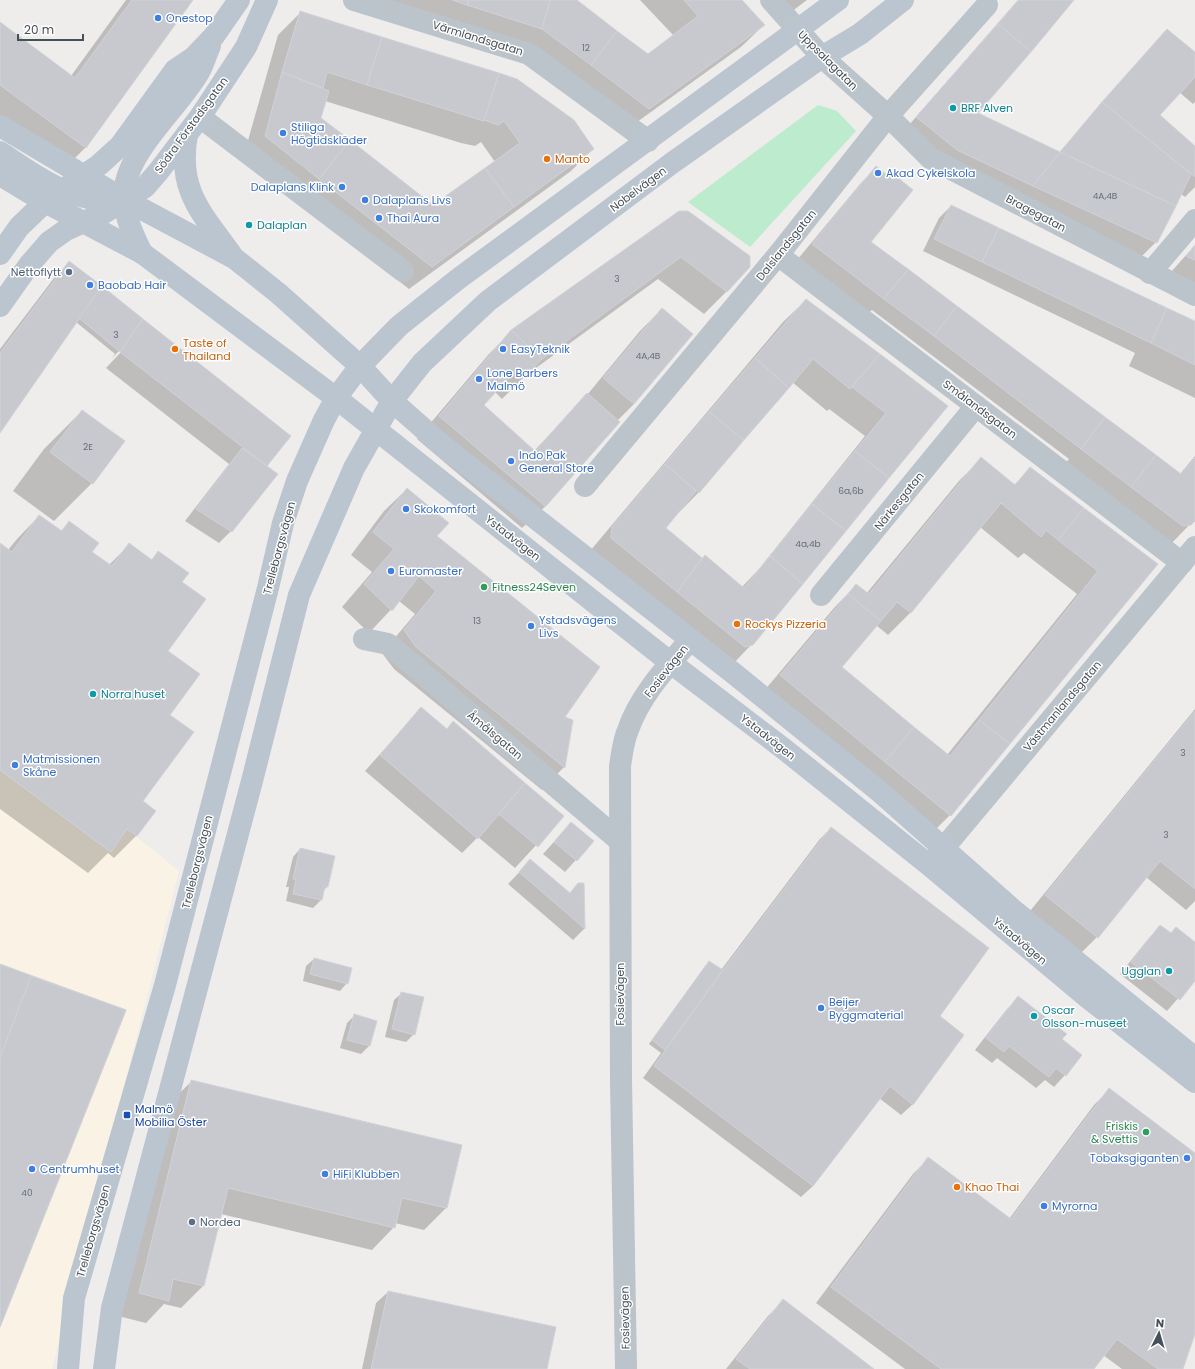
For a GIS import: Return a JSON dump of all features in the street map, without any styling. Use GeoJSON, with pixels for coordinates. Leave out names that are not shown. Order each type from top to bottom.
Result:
{"type":"FeatureCollection","features":[{"type":"Feature","properties":{"kind":"main road"},"geometry":{"type":"LineString","coordinates":[[0,254],[19,227],[54,196],[84,176],[120,146],[175,70],[193,58],[214,36],[239,0]]}},
{"type":"Feature","properties":{"kind":"main road","name":"Södra Förstadsgatan"},"geometry":{"type":"LineString","coordinates":[[0,306],[29,265],[49,242],[66,230],[104,213],[145,187],[200,117],[246,47],[267,0]]}},
{"type":"Feature","properties":{"kind":"main road"},"geometry":{"type":"LineString","coordinates":[[0,126],[125,200],[234,258],[278,293],[360,366],[399,326],[458,279],[648,141],[838,0]]}},
{"type":"Feature","properties":{"kind":"main road","name":"Nobelvägen"},"geometry":{"type":"LineString","coordinates":[[392,401],[422,363],[488,301],[672,163],[822,57],[860,34],[903,0]]}},
{"type":"Feature","properties":{"kind":"main road"},"geometry":{"type":"LineString","coordinates":[[142,253],[133,235],[127,215],[125,187],[128,174],[146,145],[200,71],[214,36]]}},
{"type":"Feature","properties":{"kind":"main road"},"geometry":{"type":"LineString","coordinates":[[187,134],[184,151],[184,168],[193,198],[234,258]]}},
{"type":"Feature","properties":{"kind":"main road"},"geometry":{"type":"LineString","coordinates":[[0,152],[43,181],[54,196],[84,221],[142,253],[336,398]]}},
{"type":"Feature","properties":{"kind":"main road"},"geometry":{"type":"LineString","coordinates":[[0,175],[54,196],[105,201],[125,200]]}},
{"type":"Feature","properties":{"kind":"main road","name":"Ystadvägen"},"geometry":{"type":"LineString","coordinates":[[360,366],[392,401],[443,446],[690,640],[880,792],[936,857],[1087,996],[1195,1082]]}},
{"type":"Feature","properties":{"kind":"main road","name":"Trelleborgsvägen"},"geometry":{"type":"LineString","coordinates":[[68,1369],[74,1298],[165,985],[268,588],[283,523],[297,481],[324,420],[336,398],[360,366]]}},
{"type":"Feature","properties":{"kind":"main road","name":"Ystadvägen"},"geometry":{"type":"LineString","coordinates":[[336,398],[671,663],[784,749],[1012,909],[1195,1058]]}},
{"type":"Feature","properties":{"kind":"main road"},"geometry":{"type":"LineString","coordinates":[[104,1369],[112,1308],[252,781],[299,595],[354,468],[392,401]]}},
{"type":"Feature","properties":{"kind":"street","name":"Värmlandsgatan"},"geometry":{"type":"LineString","coordinates":[[354,0],[529,54],[648,141]]}},
{"type":"Feature","properties":{"kind":"street","name":"Uppsalagatan"},"geometry":{"type":"LineString","coordinates":[[771,0],[822,57],[888,116]]}},
{"type":"Feature","properties":{"kind":"street","name":"Dalslandsgatan"},"geometry":{"type":"LineString","coordinates":[[585,486],[778,256],[888,116],[988,5]]}},
{"type":"Feature","properties":{"kind":"street","name":"Bragegatan"},"geometry":{"type":"LineString","coordinates":[[888,116],[930,158],[1195,295]]}},
{"type":"Feature","properties":{"kind":"street"},"geometry":{"type":"LineString","coordinates":[[200,117],[403,271]]}},
{"type":"Feature","properties":{"kind":"street"},"geometry":{"type":"LineString","coordinates":[[1150,273],[1195,220]]}},
{"type":"Feature","properties":{"kind":"street","name":"Smålandsgatan"},"geometry":{"type":"LineString","coordinates":[[778,256],[976,406],[1189,555]]}},
{"type":"Feature","properties":{"kind":"street","name":"Närkesgatan"},"geometry":{"type":"LineString","coordinates":[[821,595],[976,406]]}},
{"type":"Feature","properties":{"kind":"street","name":"Västmanlandsgatan"},"geometry":{"type":"LineString","coordinates":[[936,857],[1189,555]]}},
{"type":"Feature","properties":{"kind":"street","name":"Åmålsgatan"},"geometry":{"type":"LineString","coordinates":[[364,639],[388,644],[620,841]]}},
{"type":"Feature","properties":{"kind":"street","name":"Fosievägen"},"geometry":{"type":"LineString","coordinates":[[626,1369],[621,1080],[620,766],[624,741],[635,713],[657,679],[690,640]]}},
{"type":"Feature","properties":{"kind":"shaded area"},"geometry":{"type":"Polygon","coordinates":[[[0,543],[12,552],[127,829],[179,871],[52,1369],[0,1369],[0,543]]]}},
{"type":"Feature","properties":{"kind":"green space"},"geometry":{"type":"Polygon","coordinates":[[[818,105],[837,111],[856,131],[750,247],[688,202],[818,105]]]}},
{"type":"Feature","properties":{"kind":"building"},"geometry":{"type":"Polygon","coordinates":[[[132,0],[193,0],[86,148],[0,85],[0,22],[75,78],[132,0]]]}},
{"type":"Feature","properties":{"kind":"building"},"geometry":{"type":"Polygon","coordinates":[[[452,0],[469,0],[467,5],[452,0]]]}},
{"type":"Feature","properties":{"kind":"building"},"geometry":{"type":"Polygon","coordinates":[[[469,0],[550,0],[542,29],[467,5],[469,0]]]}},
{"type":"Feature","properties":{"kind":"building"},"geometry":{"type":"Polygon","coordinates":[[[550,0],[577,0],[617,31],[591,65],[542,29],[550,0]]]}},
{"type":"Feature","properties":{"kind":"building"},"geometry":{"type":"Polygon","coordinates":[[[684,0],[742,0],[765,25],[649,109],[591,65],[617,31],[648,54],[698,16],[684,0]]]}},
{"type":"Feature","properties":{"kind":"building"},"geometry":{"type":"Polygon","coordinates":[[[1019,0],[1074,0],[1031,52],[998,24],[1019,0]]]}},
{"type":"Feature","properties":{"kind":"building"},"geometry":{"type":"Polygon","coordinates":[[[300,11],[382,37],[367,85],[327,72],[323,88],[282,72],[300,11]]]}},
{"type":"Feature","properties":{"kind":"building","name":"BRF Alven"},"geometry":{"type":"Polygon","coordinates":[[[998,24],[1031,52],[978,113],[1060,152],[1033,186],[957,150],[916,117],[998,24]]]}},
{"type":"Feature","properties":{"kind":"building"},"geometry":{"type":"Polygon","coordinates":[[[1167,29],[1195,52],[1195,77],[1160,115],[1195,146],[1195,177],[1102,102],[1167,29]]]}},
{"type":"Feature","properties":{"kind":"building"},"geometry":{"type":"Polygon","coordinates":[[[382,37],[499,73],[484,121],[367,85],[382,37]]]}},
{"type":"Feature","properties":{"kind":"building"},"geometry":{"type":"Polygon","coordinates":[[[282,72],[329,91],[321,118],[350,140],[319,179],[265,136],[282,72]]]}},
{"type":"Feature","properties":{"kind":"building"},"geometry":{"type":"Polygon","coordinates":[[[499,73],[517,79],[574,120],[594,149],[514,207],[485,168],[520,143],[504,121],[498,125],[484,120],[499,73]]]}},
{"type":"Feature","properties":{"kind":"building"},"geometry":{"type":"Polygon","coordinates":[[[1102,102],[1191,174],[1176,206],[1060,152],[1102,102]]]}},
{"type":"Feature","properties":{"kind":"building"},"geometry":{"type":"Polygon","coordinates":[[[350,140],[433,205],[485,168],[514,207],[432,267],[319,179],[350,140]]]}},
{"type":"Feature","properties":{"kind":"building"},"geometry":{"type":"Polygon","coordinates":[[[1060,152],[1176,206],[1157,243],[1033,186],[1060,152]]]}},
{"type":"Feature","properties":{"kind":"building"},"geometry":{"type":"Polygon","coordinates":[[[876,166],[888,176],[891,172],[913,190],[871,242],[908,269],[884,299],[812,244],[876,166]]]}},
{"type":"Feature","properties":{"kind":"building"},"geometry":{"type":"Polygon","coordinates":[[[951,205],[999,228],[982,262],[934,239],[951,205]]]}},
{"type":"Feature","properties":{"kind":"building"},"geometry":{"type":"Polygon","coordinates":[[[679,211],[688,211],[750,256],[750,267],[727,292],[681,257],[542,359],[511,330],[679,211]]]}},
{"type":"Feature","properties":{"kind":"building"},"geometry":{"type":"Polygon","coordinates":[[[999,228],[1167,308],[1151,343],[982,262],[999,228]]]}},
{"type":"Feature","properties":{"kind":"building"},"geometry":{"type":"Polygon","coordinates":[[[1195,245],[1195,260],[1186,256],[1195,245]]]}},
{"type":"Feature","properties":{"kind":"building"},"geometry":{"type":"Polygon","coordinates":[[[69,261],[102,286],[0,433],[0,353],[69,261]]]}},
{"type":"Feature","properties":{"kind":"building"},"geometry":{"type":"Polygon","coordinates":[[[908,269],[957,306],[934,336],[884,299],[908,269]]]}},
{"type":"Feature","properties":{"kind":"building"},"geometry":{"type":"Polygon","coordinates":[[[102,286],[143,319],[120,352],[79,318],[102,286]]]}},
{"type":"Feature","properties":{"kind":"building"},"geometry":{"type":"Polygon","coordinates":[[[806,299],[880,354],[850,389],[813,359],[789,388],[755,358],[806,299]]]}},
{"type":"Feature","properties":{"kind":"building"},"geometry":{"type":"Polygon","coordinates":[[[957,306],[1105,417],[1081,449],[934,336],[957,306]]]}},
{"type":"Feature","properties":{"kind":"building"},"geometry":{"type":"Polygon","coordinates":[[[662,308],[693,334],[634,404],[603,378],[662,308]]]}},
{"type":"Feature","properties":{"kind":"building"},"geometry":{"type":"Polygon","coordinates":[[[1167,308],[1195,321],[1195,365],[1151,343],[1167,308]]]}},
{"type":"Feature","properties":{"kind":"building"},"geometry":{"type":"Polygon","coordinates":[[[143,319],[291,436],[267,466],[120,352],[143,319]]]}},
{"type":"Feature","properties":{"kind":"building"},"geometry":{"type":"Polygon","coordinates":[[[511,330],[542,359],[525,377],[517,369],[484,405],[535,451],[587,393],[620,422],[545,506],[439,416],[511,330]]]}},
{"type":"Feature","properties":{"kind":"building"},"geometry":{"type":"Polygon","coordinates":[[[880,354],[948,406],[889,478],[855,451],[886,413],[852,387],[880,354]]]}},
{"type":"Feature","properties":{"kind":"building"},"geometry":{"type":"Polygon","coordinates":[[[755,358],[789,388],[744,440],[709,412],[755,358]]]}},
{"type":"Feature","properties":{"kind":"building"},"geometry":{"type":"Polygon","coordinates":[[[82,410],[125,441],[93,484],[50,452],[82,410]]]}},
{"type":"Feature","properties":{"kind":"building"},"geometry":{"type":"Polygon","coordinates":[[[709,412],[744,440],[699,493],[665,464],[709,412]]]}},
{"type":"Feature","properties":{"kind":"building"},"geometry":{"type":"Polygon","coordinates":[[[1105,417],[1156,455],[1131,487],[1081,449],[1105,417]]]}},
{"type":"Feature","properties":{"kind":"building"},"geometry":{"type":"Polygon","coordinates":[[[242,448],[278,474],[232,532],[196,509],[242,448]]]}},
{"type":"Feature","properties":{"kind":"building"},"geometry":{"type":"Polygon","coordinates":[[[855,451],[889,478],[846,531],[812,504],[855,451]]]}},
{"type":"Feature","properties":{"kind":"building"},"geometry":{"type":"Polygon","coordinates":[[[1156,455],[1181,474],[1195,458],[1195,521],[1191,525],[1183,526],[1131,487],[1156,455]]]}},
{"type":"Feature","properties":{"kind":"building"},"geometry":{"type":"Polygon","coordinates":[[[981,457],[1015,485],[1030,467],[1084,508],[1058,540],[1046,530],[1041,537],[1001,503],[911,613],[897,602],[881,621],[848,594],[856,584],[869,594],[981,457]]]}},
{"type":"Feature","properties":{"kind":"building"},"geometry":{"type":"Polygon","coordinates":[[[665,464],[696,491],[666,528],[702,558],[677,592],[611,538],[612,527],[665,464]]]}},
{"type":"Feature","properties":{"kind":"building"},"geometry":{"type":"Polygon","coordinates":[[[407,488],[449,523],[437,536],[600,667],[565,717],[573,720],[565,768],[416,647],[404,630],[436,591],[419,576],[392,611],[364,584],[394,549],[373,532],[407,488]]]}},
{"type":"Feature","properties":{"kind":"building"},"geometry":{"type":"Polygon","coordinates":[[[812,504],[846,531],[803,584],[770,556],[812,504]]]}},
{"type":"Feature","properties":{"kind":"building"},"geometry":{"type":"Polygon","coordinates":[[[1084,508],[1158,564],[1010,744],[979,720],[1098,571],[1058,540],[1084,508]]]}},
{"type":"Feature","properties":{"kind":"building","name":"Norra huset"},"geometry":{"type":"Polygon","coordinates":[[[39,515],[62,531],[69,521],[99,543],[92,552],[112,566],[129,543],[152,560],[158,551],[189,573],[182,582],[206,599],[168,651],[200,674],[170,715],[194,732],[143,801],[156,811],[137,836],[127,829],[111,852],[0,770],[0,543],[12,552],[39,515]]]}},
{"type":"Feature","properties":{"kind":"building"},"geometry":{"type":"Polygon","coordinates":[[[705,555],[744,588],[770,556],[803,584],[753,645],[745,647],[677,592],[705,555]]]}},
{"type":"Feature","properties":{"kind":"building"},"geometry":{"type":"Polygon","coordinates":[[[848,594],[881,621],[842,667],[914,727],[885,762],[780,675],[848,594]]]}},
{"type":"Feature","properties":{"kind":"building"},"geometry":{"type":"Polygon","coordinates":[[[421,707],[447,729],[453,721],[525,783],[478,839],[380,755],[421,707]]]}},
{"type":"Feature","properties":{"kind":"building"},"geometry":{"type":"Polygon","coordinates":[[[1195,711],[1195,889],[1160,861],[1098,938],[1045,895],[1195,711]]]}},
{"type":"Feature","properties":{"kind":"building"},"geometry":{"type":"Polygon","coordinates":[[[979,720],[1010,744],[951,816],[885,762],[914,727],[950,756],[979,720]]]}},
{"type":"Feature","properties":{"kind":"building"},"geometry":{"type":"Polygon","coordinates":[[[525,783],[564,816],[538,847],[499,814],[525,783]]]}},
{"type":"Feature","properties":{"kind":"building"},"geometry":{"type":"Polygon","coordinates":[[[571,822],[594,841],[577,861],[554,842],[571,822]]]}},
{"type":"Feature","properties":{"kind":"building","name":"Beijer Byggmaterial"},"geometry":{"type":"Polygon","coordinates":[[[831,827],[989,948],[940,1016],[964,1035],[913,1105],[890,1086],[813,1186],[654,1066],[723,970],[831,827]]]}},
{"type":"Feature","properties":{"kind":"building"},"geometry":{"type":"Polygon","coordinates":[[[300,848],[335,856],[328,887],[325,886],[322,900],[293,894],[296,880],[293,879],[300,848]]]}},
{"type":"Feature","properties":{"kind":"building"},"geometry":{"type":"Polygon","coordinates":[[[530,859],[570,893],[578,883],[584,883],[585,929],[519,872],[530,859]]]}},
{"type":"Feature","properties":{"kind":"building","name":"Ugglan"},"geometry":{"type":"Polygon","coordinates":[[[1160,925],[1171,933],[1176,927],[1195,942],[1195,981],[1180,1000],[1131,962],[1160,925]]]}},
{"type":"Feature","properties":{"kind":"building"},"geometry":{"type":"Polygon","coordinates":[[[314,958],[352,968],[348,984],[310,974],[314,958]]]}},
{"type":"Feature","properties":{"kind":"building"},"geometry":{"type":"Polygon","coordinates":[[[709,961],[723,970],[665,1050],[652,1040],[709,961]]]}},
{"type":"Feature","properties":{"kind":"building","name":"Centrumhuset"},"geometry":{"type":"Polygon","coordinates":[[[0,964],[126,1010],[0,1327],[0,964]]]}},
{"type":"Feature","properties":{"kind":"building","name":"Centrumhuset"},"geometry":{"type":"Polygon","coordinates":[[[31,976],[126,1010],[0,1327],[0,1058],[31,976]]]}},
{"type":"Feature","properties":{"kind":"building"},"geometry":{"type":"Polygon","coordinates":[[[401,992],[424,997],[415,1035],[392,1029],[401,992]]]}},
{"type":"Feature","properties":{"kind":"building"},"geometry":{"type":"Polygon","coordinates":[[[1018,996],[1067,1034],[1062,1039],[1082,1055],[1066,1076],[1056,1068],[1049,1077],[1009,1046],[1004,1052],[986,1038],[1018,996]]]}},
{"type":"Feature","properties":{"kind":"building"},"geometry":{"type":"Polygon","coordinates":[[[354,1014],[377,1021],[370,1046],[347,1040],[354,1014]]]}},
{"type":"Feature","properties":{"kind":"building"},"geometry":{"type":"Polygon","coordinates":[[[191,1080],[462,1145],[447,1208],[402,1198],[395,1228],[228,1188],[204,1286],[173,1279],[169,1301],[139,1293],[191,1080]]]}},
{"type":"Feature","properties":{"kind":"building"},"geometry":{"type":"Polygon","coordinates":[[[1109,1088],[1195,1153],[1195,1334],[1183,1369],[1158,1369],[1117,1339],[1094,1369],[941,1369],[831,1287],[928,1157],[1011,1219],[1109,1088]]]}},
{"type":"Feature","properties":{"kind":"building"},"geometry":{"type":"Polygon","coordinates":[[[388,1291],[556,1327],[547,1369],[371,1369],[388,1291]]]}},
{"type":"Feature","properties":{"kind":"building"},"geometry":{"type":"Polygon","coordinates":[[[783,1299],[874,1369],[750,1369],[736,1359],[783,1299]]]}},
{"type":"Feature","properties":{"kind":"place","name":"Onestop"},"geometry":{"type":"Point","coordinates":[158,18]}},
{"type":"Feature","properties":{"kind":"place","name":"BRF Alven"},"geometry":{"type":"Point","coordinates":[953,108]}},
{"type":"Feature","properties":{"kind":"place","name":"Stiliga Högtidskläder"},"geometry":{"type":"Point","coordinates":[283,133]}},
{"type":"Feature","properties":{"kind":"place","name":"Manto"},"geometry":{"type":"Point","coordinates":[547,159]}},
{"type":"Feature","properties":{"kind":"place","name":"Akad Cykelskola"},"geometry":{"type":"Point","coordinates":[878,173]}},
{"type":"Feature","properties":{"kind":"place","name":"Dalaplans Klink"},"geometry":{"type":"Point","coordinates":[342,187]}},
{"type":"Feature","properties":{"kind":"place","name":"Dalaplans Livs"},"geometry":{"type":"Point","coordinates":[365,200]}},
{"type":"Feature","properties":{"kind":"place","name":"Thai Aura"},"geometry":{"type":"Point","coordinates":[379,218]}},
{"type":"Feature","properties":{"kind":"place","name":"Dalaplan"},"geometry":{"type":"Point","coordinates":[249,225]}},
{"type":"Feature","properties":{"kind":"place","name":"Nettoflytt"},"geometry":{"type":"Point","coordinates":[69,272]}},
{"type":"Feature","properties":{"kind":"place","name":"Baobab Hair"},"geometry":{"type":"Point","coordinates":[90,285]}},
{"type":"Feature","properties":{"kind":"place","name":"Taste of Thailand"},"geometry":{"type":"Point","coordinates":[175,349]}},
{"type":"Feature","properties":{"kind":"place","name":"EasyTeknik"},"geometry":{"type":"Point","coordinates":[503,349]}},
{"type":"Feature","properties":{"kind":"place","name":"Lone Barbers Malmö"},"geometry":{"type":"Point","coordinates":[479,379]}},
{"type":"Feature","properties":{"kind":"place","name":"Indo Pak General Store"},"geometry":{"type":"Point","coordinates":[511,461]}},
{"type":"Feature","properties":{"kind":"place","name":"Skokomfort"},"geometry":{"type":"Point","coordinates":[406,509]}},
{"type":"Feature","properties":{"kind":"place","name":"Euromaster"},"geometry":{"type":"Point","coordinates":[391,571]}},
{"type":"Feature","properties":{"kind":"place","name":"Fitness24Seven"},"geometry":{"type":"Point","coordinates":[484,587]}},
{"type":"Feature","properties":{"kind":"place","name":"Rockys Pizzeria"},"geometry":{"type":"Point","coordinates":[737,624]}},
{"type":"Feature","properties":{"kind":"place","name":"Ystadsvägens Livs"},"geometry":{"type":"Point","coordinates":[531,626]}},
{"type":"Feature","properties":{"kind":"place","name":"Norra huset"},"geometry":{"type":"Point","coordinates":[93,694]}},
{"type":"Feature","properties":{"kind":"place","name":"Matmissionen Skåne"},"geometry":{"type":"Point","coordinates":[15,765]}},
{"type":"Feature","properties":{"kind":"place","name":"Ugglan"},"geometry":{"type":"Point","coordinates":[1169,971]}},
{"type":"Feature","properties":{"kind":"place","name":"Beijer Byggmaterial"},"geometry":{"type":"Point","coordinates":[821,1008]}},
{"type":"Feature","properties":{"kind":"place","name":"Oscar Olsson-museet"},"geometry":{"type":"Point","coordinates":[1034,1016]}},
{"type":"Feature","properties":{"kind":"place","name":"Malmö Mobilia Öster"},"geometry":{"type":"Point","coordinates":[127,1115]}},
{"type":"Feature","properties":{"kind":"place","name":"Friskis & Svettis"},"geometry":{"type":"Point","coordinates":[1146,1132]}},
{"type":"Feature","properties":{"kind":"place","name":"Tobaksgiganten"},"geometry":{"type":"Point","coordinates":[1187,1158]}},
{"type":"Feature","properties":{"kind":"place","name":"Centrumhuset"},"geometry":{"type":"Point","coordinates":[32,1169]}},
{"type":"Feature","properties":{"kind":"place","name":"HiFi Klubben"},"geometry":{"type":"Point","coordinates":[325,1174]}},
{"type":"Feature","properties":{"kind":"place","name":"Khao Thai"},"geometry":{"type":"Point","coordinates":[957,1187]}},
{"type":"Feature","properties":{"kind":"place","name":"Myrorna"},"geometry":{"type":"Point","coordinates":[1044,1206]}},
{"type":"Feature","properties":{"kind":"place","name":"Nordea"},"geometry":{"type":"Point","coordinates":[192,1222]}}]}
